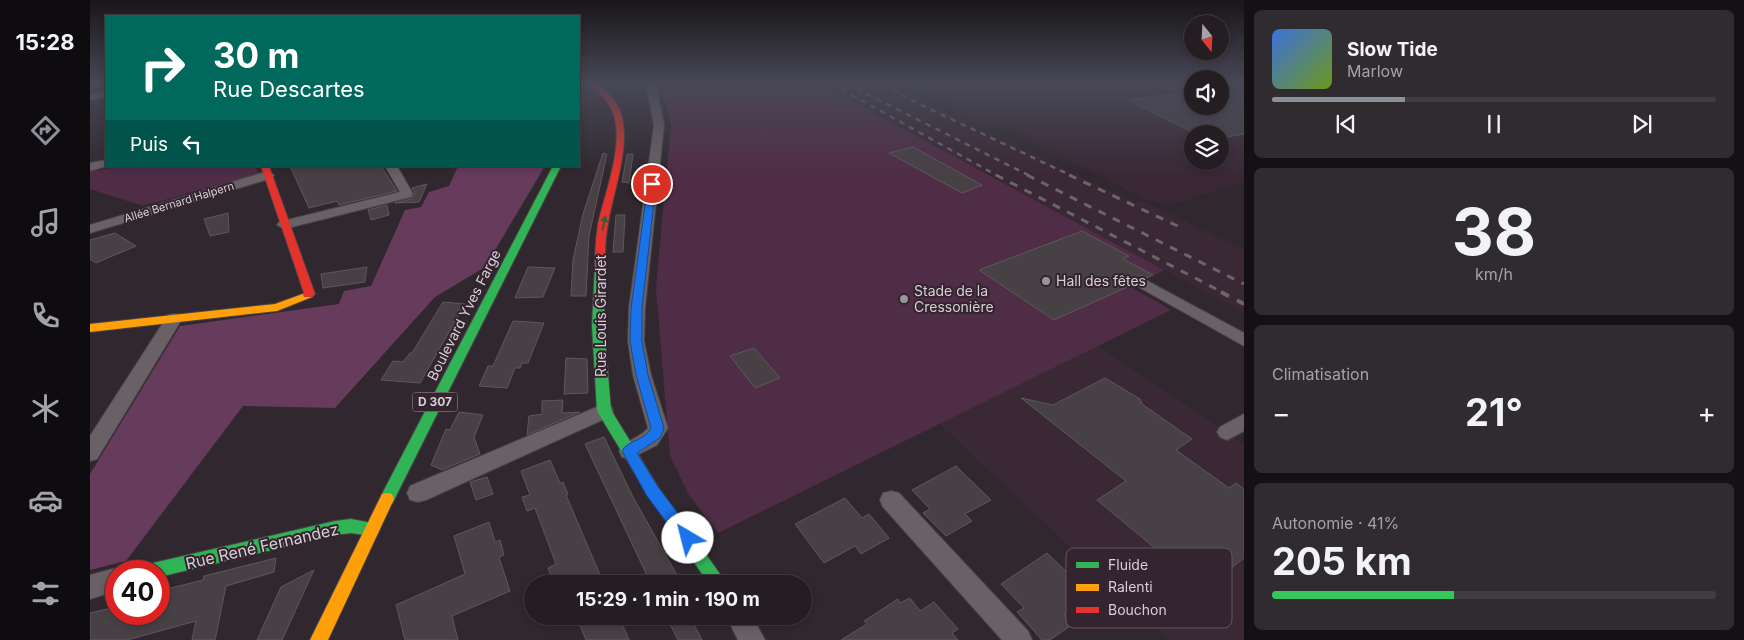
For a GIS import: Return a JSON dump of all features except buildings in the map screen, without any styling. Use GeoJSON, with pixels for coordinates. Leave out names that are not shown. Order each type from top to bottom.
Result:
{"type":"FeatureCollection","features":[{"type":"Feature","properties":{"kind":"street","name":"Rue Louis Girardet"},"geometry":{"type":"LineString","coordinates":[[617,114],[619,126],[618,148],[601,236],[598,326],[604,411],[653,491],[713,575]]}},
{"type":"Feature","properties":{"kind":"street"},"geometry":{"type":"LineString","coordinates":[[629,451],[646,442],[655,434],[658,428],[642,375],[636,341],[637,308],[659,125],[657,114]]}},
{"type":"Feature","properties":{"kind":"street"},"geometry":{"type":"LineString","coordinates":[[90,166],[105,163]]}},
{"type":"Feature","properties":{"kind":"street"},"geometry":{"type":"LineString","coordinates":[[284,225],[407,194],[392,167]]}},
{"type":"Feature","properties":{"kind":"street","name":"Boulevard Yves Farge"},"geometry":{"type":"LineString","coordinates":[[319,640],[400,471],[556,167]]}},
{"type":"Feature","properties":{"kind":"street"},"geometry":{"type":"LineString","coordinates":[[90,328],[276,308],[310,294],[266,171]]}},
{"type":"Feature","properties":{"kind":"street","name":"Allée Bernard Halpern"},"geometry":{"type":"LineString","coordinates":[[90,229],[266,171]]}},
{"type":"Feature","properties":{"kind":"street"},"geometry":{"type":"LineString","coordinates":[[1140,282],[1244,340]]}},
{"type":"Feature","properties":{"kind":"street"},"geometry":{"type":"LineString","coordinates":[[90,453],[174,319]]}},
{"type":"Feature","properties":{"kind":"street"},"geometry":{"type":"LineString","coordinates":[[418,493],[604,411]]}},
{"type":"Feature","properties":{"kind":"street"},"geometry":{"type":"LineString","coordinates":[[1227,432],[1244,421]]}},
{"type":"Feature","properties":{"kind":"street"},"geometry":{"type":"LineString","coordinates":[[891,500],[1020,640]]}},
{"type":"Feature","properties":{"kind":"street","name":"Rue René Fernandez"},"geometry":{"type":"LineString","coordinates":[[170,567],[336,528],[351,526],[372,529]]}},
{"type":"Feature","properties":{"kind":"street"},"geometry":{"type":"LineString","coordinates":[[90,587],[105,583]]}},
{"type":"Feature","properties":{"kind":"street"},"geometry":{"type":"LineString","coordinates":[[743,625],[752,640]]}},
{"type":"Feature","properties":{"kind":"shaded area","name":"Stade de la Cressonière"},"geometry":{"type":"Polygon","coordinates":[[[668,114],[875,114],[1164,270],[1131,287],[1171,310],[718,533],[689,495],[670,456],[656,288],[671,125],[668,114]]]}},
{"type":"Feature","properties":{"kind":"shaded area"},"geometry":{"type":"Polygon","coordinates":[[[875,114],[949,114],[1137,203],[1143,201],[1244,249],[1244,313],[875,114]]]}},
{"type":"Feature","properties":{"kind":"shaded area"},"geometry":{"type":"Polygon","coordinates":[[[965,114],[1244,114],[1244,182],[1168,206],[1143,198],[1035,142],[1017,126],[980,125],[965,114]]]}},
{"type":"Feature","properties":{"kind":"shaded area"},"geometry":{"type":"Polygon","coordinates":[[[114,167],[256,167],[258,174],[143,206],[90,189],[90,172],[114,167]]]}},
{"type":"Feature","properties":{"kind":"shaded area"},"geometry":{"type":"Polygon","coordinates":[[[458,167],[544,167],[485,267],[435,297],[335,408],[243,406],[127,560],[105,560],[105,566],[90,570],[90,474],[180,326],[339,304],[344,291],[371,286],[405,210],[421,207],[429,192],[449,186],[458,167]]]}},
{"type":"Feature","properties":{"kind":"shaded area"},"geometry":{"type":"Polygon","coordinates":[[[1097,346],[1244,444],[1244,640],[1169,640],[1156,628],[1232,628],[1232,548],[1071,548],[938,423],[1097,346]]]}},
{"type":"Feature","properties":{"kind":"railway"},"geometry":{"type":"LineString","coordinates":[[886,114],[998,176]]}},
{"type":"Feature","properties":{"kind":"railway"},"geometry":{"type":"LineString","coordinates":[[906,114],[1030,176]]}},
{"type":"Feature","properties":{"kind":"railway"},"geometry":{"type":"LineString","coordinates":[[940,114],[1072,176]]}},
{"type":"Feature","properties":{"kind":"railway"},"geometry":{"type":"LineString","coordinates":[[996,175],[1224,293]]}},
{"type":"Feature","properties":{"kind":"railway"},"geometry":{"type":"LineString","coordinates":[[1027,175],[1244,284]]}},
{"type":"Feature","properties":{"kind":"railway"},"geometry":{"type":"LineString","coordinates":[[1069,175],[1184,229]]}},
{"type":"Feature","properties":{"kind":"railway"},"geometry":{"type":"LineString","coordinates":[[1221,292],[1244,304]]}},
{"type":"Feature","properties":{"kind":"traffic: fast"},"geometry":{"type":"LineString","coordinates":[[387,499],[556,167]]}},
{"type":"Feature","properties":{"kind":"traffic: fast"},"geometry":{"type":"LineString","coordinates":[[600,266],[598,326],[604,411],[653,491],[713,575]]}},
{"type":"Feature","properties":{"kind":"traffic: fast"},"geometry":{"type":"LineString","coordinates":[[170,567],[335,528],[351,526],[372,529]]}},
{"type":"Feature","properties":{"kind":"traffic: slow"},"geometry":{"type":"LineString","coordinates":[[90,328],[277,307],[308,295]]}},
{"type":"Feature","properties":{"kind":"traffic: slow"},"geometry":{"type":"LineString","coordinates":[[319,640],[387,499]]}},
{"type":"Feature","properties":{"kind":"traffic: jam"},"geometry":{"type":"LineString","coordinates":[[600,266],[603,222],[619,143],[620,128],[617,114]]}},
{"type":"Feature","properties":{"kind":"traffic: jam"},"geometry":{"type":"LineString","coordinates":[[265,167],[310,294],[308,295]]}},
{"type":"Feature","properties":{"kind":"place","name":"Hall des fêtes"},"geometry":{"type":"Point","coordinates":[1046,281]}},
{"type":"Feature","properties":{"kind":"place","name":"Stade de la Cressonière"},"geometry":{"type":"Point","coordinates":[904,299]}},
{"type":"Feature","properties":{"kind":"route"},"geometry":{"type":"LineString","coordinates":[[652,184],[637,308],[636,341],[642,375],[658,428],[655,434],[646,442],[629,451],[653,491],[688,538]]}}]}
